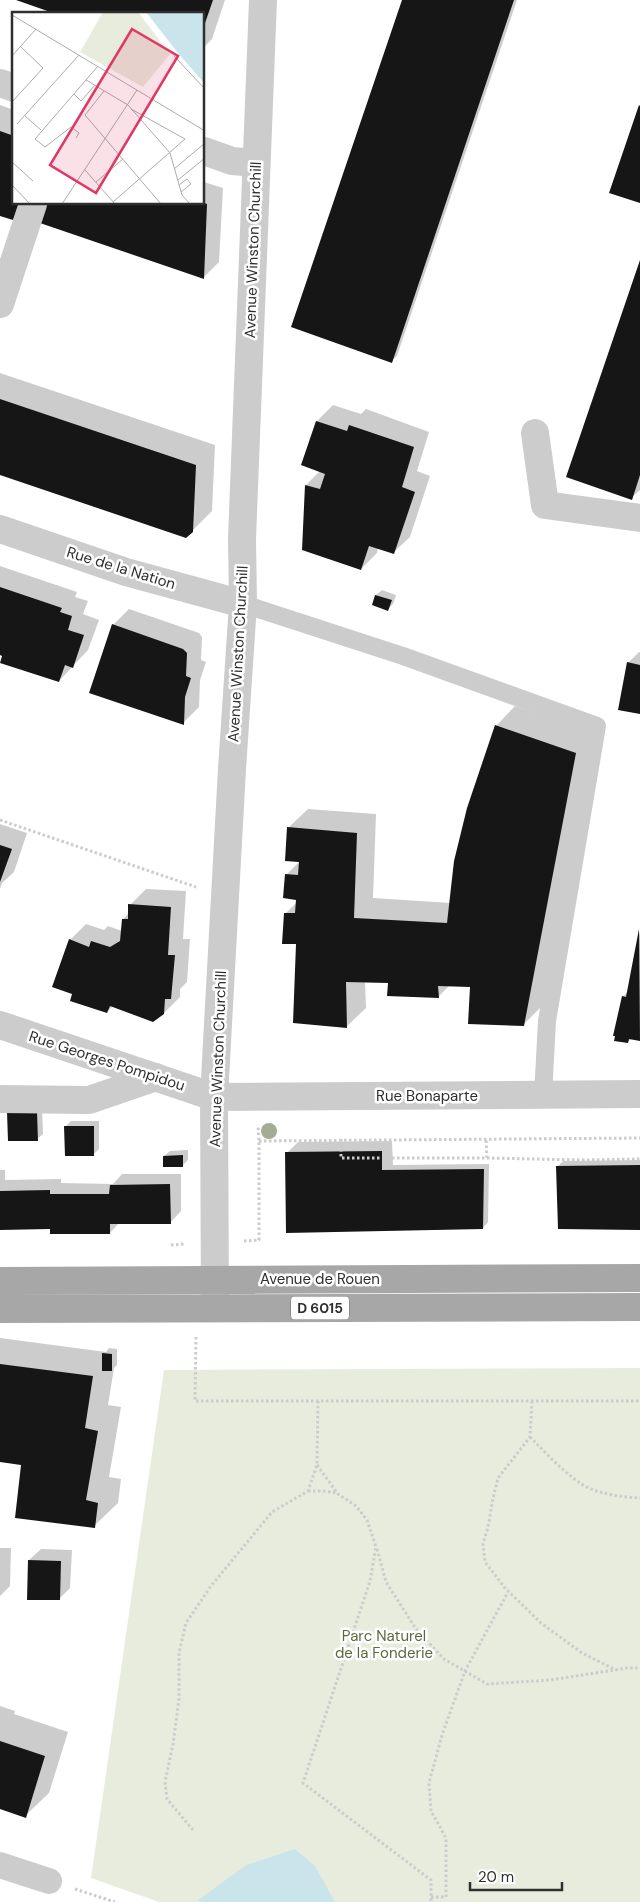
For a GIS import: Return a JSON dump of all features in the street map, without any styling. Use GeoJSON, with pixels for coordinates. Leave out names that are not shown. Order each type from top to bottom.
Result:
{"type":"FeatureCollection","features":[{"type":"Feature","properties":{"kind":"main road","name":"Avenue de Rouen"},"geometry":{"type":"LineString","coordinates":[[0,1281],[640,1278]]}},
{"type":"Feature","properties":{"kind":"main road","name":"Avenue de Rouen"},"geometry":{"type":"LineString","coordinates":[[0,1309],[640,1307]]}},
{"type":"Feature","properties":{"kind":"street","name":"Avenue Winston Churchill"},"geometry":{"type":"LineString","coordinates":[[215,1308],[214,1097],[243,604],[242,538],[263,0]]}},
{"type":"Feature","properties":{"kind":"street"},"geometry":{"type":"LineString","coordinates":[[0,83],[12,87]]}},
{"type":"Feature","properties":{"kind":"street"},"geometry":{"type":"LineString","coordinates":[[205,151],[232,161],[256,163]]}},
{"type":"Feature","properties":{"kind":"street"},"geometry":{"type":"LineString","coordinates":[[0,304],[33,205]]}},
{"type":"Feature","properties":{"kind":"street"},"geometry":{"type":"LineString","coordinates":[[535,433],[546,505],[640,518]]}},
{"type":"Feature","properties":{"kind":"street","name":"Rue de la Nation"},"geometry":{"type":"LineString","coordinates":[[0,529],[126,572],[243,604]]}},
{"type":"Feature","properties":{"kind":"street","name":"Rue Georges Pompidou"},"geometry":{"type":"LineString","coordinates":[[0,1026],[214,1097]]}},
{"type":"Feature","properties":{"kind":"street"},"geometry":{"type":"LineString","coordinates":[[0,1099],[89,1100],[156,1077]]}},
{"type":"Feature","properties":{"kind":"street","name":"Rue Bonaparte"},"geometry":{"type":"LineString","coordinates":[[214,1097],[640,1094]]}},
{"type":"Feature","properties":{"kind":"street"},"geometry":{"type":"LineString","coordinates":[[0,1865],[50,1881]]}},
{"type":"Feature","properties":{"kind":"lane"},"geometry":{"type":"LineString","coordinates":[[243,604],[403,656],[597,726],[547,1021],[543,1096]]}},
{"type":"Feature","properties":{"kind":"path"},"geometry":{"type":"LineString","coordinates":[[0,820],[201,889],[225,901]]}},
{"type":"Feature","properties":{"kind":"path"},"geometry":{"type":"LineString","coordinates":[[486,1138],[487,1158]]}},
{"type":"Feature","properties":{"kind":"path"},"geometry":{"type":"LineString","coordinates":[[260,1141],[640,1138]]}},
{"type":"Feature","properties":{"kind":"path"},"geometry":{"type":"LineString","coordinates":[[341,1139],[341,1158],[640,1159]]}},
{"type":"Feature","properties":{"kind":"path"},"geometry":{"type":"LineString","coordinates":[[196,1334],[195,1401],[640,1401]]}},
{"type":"Feature","properties":{"kind":"path"},"geometry":{"type":"LineString","coordinates":[[308,1491],[317,1465],[318,1401]]}},
{"type":"Feature","properties":{"kind":"path"},"geometry":{"type":"LineString","coordinates":[[532,1401],[530,1437],[498,1478],[492,1498],[488,1527],[483,1544],[485,1562],[508,1592],[541,1623],[582,1653],[616,1670]]}},
{"type":"Feature","properties":{"kind":"path"},"geometry":{"type":"LineString","coordinates":[[530,1437],[584,1486],[620,1497],[640,1498]]}},
{"type":"Feature","properties":{"kind":"path"},"geometry":{"type":"LineString","coordinates":[[317,1465],[338,1494],[356,1506],[367,1520],[386,1582],[416,1629],[444,1659],[487,1684],[551,1680],[640,1668]]}},
{"type":"Feature","properties":{"kind":"path"},"geometry":{"type":"LineString","coordinates":[[193,1830],[167,1799],[165,1782],[173,1744],[179,1699],[179,1653],[186,1623],[211,1586],[272,1512],[308,1491],[338,1494]]}},
{"type":"Feature","properties":{"kind":"path"},"geometry":{"type":"LineString","coordinates":[[376,1548],[370,1582],[303,1783],[431,1880],[431,1902]]}},
{"type":"Feature","properties":{"kind":"path"},"geometry":{"type":"LineString","coordinates":[[431,1896],[446,1897],[446,1838],[431,1811],[429,1783],[442,1735],[465,1671],[508,1592]]}},
{"type":"Feature","properties":{"kind":"path"},"geometry":{"type":"LineString","coordinates":[[50,1881],[115,1902]]}},
{"type":"Feature","properties":{"kind":"green space","name":"Parc Naturel de la Fonderie"},"geometry":{"type":"Polygon","coordinates":[[[640,1368],[640,1902],[159,1902],[91,1878],[164,1370],[640,1368]]]}},
{"type":"Feature","properties":{"kind":"water"},"geometry":{"type":"Polygon","coordinates":[[[295,1849],[315,1866],[335,1902],[197,1901],[246,1865],[295,1849]]]}},
{"type":"Feature","properties":{"kind":"building"},"geometry":{"type":"Polygon","coordinates":[[[16,0],[213,0],[205,23],[205,12],[50,12],[16,0]]]}},
{"type":"Feature","properties":{"kind":"building"},"geometry":{"type":"Polygon","coordinates":[[[402,0],[514,0],[392,363],[291,327],[402,0]]]}},
{"type":"Feature","properties":{"kind":"building"},"geometry":{"type":"Polygon","coordinates":[[[640,106],[640,203],[609,193],[640,106]]]}},
{"type":"Feature","properties":{"kind":"building"},"geometry":{"type":"Polygon","coordinates":[[[0,131],[12,135],[12,205],[19,205],[13,220],[0,216],[0,131]]]}},
{"type":"Feature","properties":{"kind":"building"},"geometry":{"type":"Polygon","coordinates":[[[207,204],[204,279],[37,222],[43,205],[207,204]]]}},
{"type":"Feature","properties":{"kind":"building"},"geometry":{"type":"Polygon","coordinates":[[[640,260],[640,475],[632,500],[566,477],[640,260]]]}},
{"type":"Feature","properties":{"kind":"building"},"geometry":{"type":"Polygon","coordinates":[[[0,399],[196,465],[193,532],[186,538],[0,475],[0,399]]]}},
{"type":"Feature","properties":{"kind":"building"},"geometry":{"type":"Polygon","coordinates":[[[316,421],[347,431],[349,425],[414,447],[402,487],[415,492],[394,554],[369,546],[361,570],[302,550],[305,485],[320,489],[325,474],[301,465],[316,421]]]}},
{"type":"Feature","properties":{"kind":"building"},"geometry":{"type":"Polygon","coordinates":[[[0,587],[62,608],[60,612],[72,616],[68,630],[84,635],[73,668],[65,665],[59,682],[0,663],[2,656],[0,655],[0,587]]]}},
{"type":"Feature","properties":{"kind":"building"},"geometry":{"type":"Polygon","coordinates":[[[375,595],[392,600],[388,611],[372,605],[375,595]]]}},
{"type":"Feature","properties":{"kind":"building"},"geometry":{"type":"Polygon","coordinates":[[[112,624],[183,649],[187,653],[186,676],[191,678],[185,697],[184,725],[89,693],[112,624]]]}},
{"type":"Feature","properties":{"kind":"building"},"geometry":{"type":"Polygon","coordinates":[[[627,662],[640,665],[640,714],[618,710],[627,662]]]}},
{"type":"Feature","properties":{"kind":"building"},"geometry":{"type":"Polygon","coordinates":[[[495,725],[576,753],[524,1026],[468,1024],[470,987],[438,986],[439,998],[387,996],[388,983],[346,982],[347,1028],[293,1023],[296,944],[282,944],[284,913],[295,913],[296,900],[283,898],[285,874],[298,875],[299,862],[285,861],[287,827],[357,833],[354,918],[447,923],[454,861],[467,808],[495,725]]]}},
{"type":"Feature","properties":{"kind":"building"},"geometry":{"type":"Polygon","coordinates":[[[0,845],[12,849],[0,882],[0,845]]]}},
{"type":"Feature","properties":{"kind":"building"},"geometry":{"type":"Polygon","coordinates":[[[128,904],[171,907],[168,955],[175,955],[171,999],[165,999],[164,1014],[153,1022],[110,1006],[107,1013],[70,1001],[72,994],[52,987],[69,939],[89,947],[91,941],[110,947],[120,941],[122,919],[128,919],[128,904]]]}},
{"type":"Feature","properties":{"kind":"building"},"geometry":{"type":"Polygon","coordinates":[[[639,929],[640,1041],[629,1039],[628,1043],[614,1041],[615,1036],[613,1036],[622,996],[626,997],[639,929]]]}},
{"type":"Feature","properties":{"kind":"building"},"geometry":{"type":"Polygon","coordinates":[[[7,1112],[37,1112],[38,1141],[8,1141],[7,1112]]]}},
{"type":"Feature","properties":{"kind":"building"},"geometry":{"type":"Polygon","coordinates":[[[64,1126],[94,1126],[94,1156],[65,1156],[64,1126]]]}},
{"type":"Feature","properties":{"kind":"building"},"geometry":{"type":"Polygon","coordinates":[[[382,1151],[382,1170],[484,1169],[483,1229],[286,1233],[285,1152],[382,1151]]]}},
{"type":"Feature","properties":{"kind":"building"},"geometry":{"type":"Polygon","coordinates":[[[183,1155],[183,1167],[163,1167],[163,1156],[183,1155]]]}},
{"type":"Feature","properties":{"kind":"building"},"geometry":{"type":"Polygon","coordinates":[[[640,1165],[640,1230],[558,1229],[556,1166],[640,1165]]]}},
{"type":"Feature","properties":{"kind":"building"},"geometry":{"type":"Polygon","coordinates":[[[170,1184],[171,1224],[110,1224],[110,1234],[50,1234],[50,1229],[0,1230],[0,1191],[50,1190],[50,1194],[109,1194],[110,1185],[170,1184]]]}},
{"type":"Feature","properties":{"kind":"building"},"geometry":{"type":"Polygon","coordinates":[[[102,1353],[112,1354],[112,1371],[102,1371],[102,1353]]]}},
{"type":"Feature","properties":{"kind":"building"},"geometry":{"type":"Polygon","coordinates":[[[0,1364],[93,1376],[85,1428],[98,1431],[86,1500],[98,1503],[95,1528],[15,1518],[21,1465],[0,1462],[0,1364]]]}},
{"type":"Feature","properties":{"kind":"building"},"geometry":{"type":"Polygon","coordinates":[[[28,1560],[61,1561],[60,1600],[27,1600],[28,1560]]]}},
{"type":"Feature","properties":{"kind":"building"},"geometry":{"type":"Polygon","coordinates":[[[0,1741],[45,1756],[26,1818],[0,1809],[0,1741]]]}}]}
